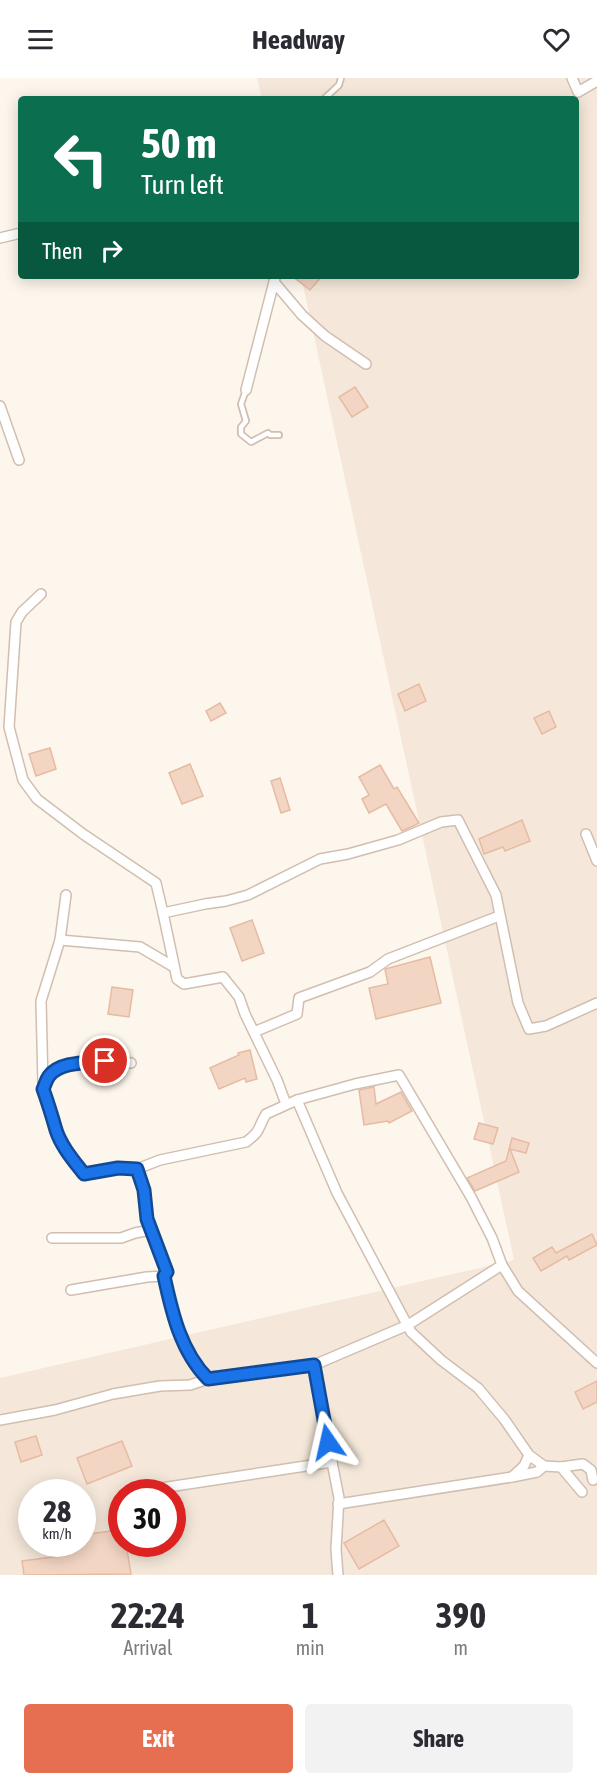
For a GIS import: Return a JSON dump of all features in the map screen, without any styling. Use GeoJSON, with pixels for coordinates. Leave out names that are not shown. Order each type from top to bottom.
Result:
{"type":"FeatureCollection","features":[{"type":"Feature","properties":{"kind":"street"},"geometry":{"type":"LineString","coordinates":[[572,78],[578,92],[597,81]]}},
{"type":"Feature","properties":{"kind":"street"},"geometry":{"type":"LineString","coordinates":[[0,238],[18,234]]}},
{"type":"Feature","properties":{"kind":"street"},"geometry":{"type":"LineString","coordinates":[[274,279],[302,315],[366,364]]}},
{"type":"Feature","properties":{"kind":"street"},"geometry":{"type":"LineString","coordinates":[[246,390],[274,279]]}},
{"type":"Feature","properties":{"kind":"street"},"geometry":{"type":"LineString","coordinates":[[0,406],[19,460]]}},
{"type":"Feature","properties":{"kind":"street"},"geometry":{"type":"LineString","coordinates":[[41,594],[22,612],[16,622],[9,727],[23,780],[37,799],[46,806],[156,883],[177,979],[184,984],[223,977],[239,996],[286,1104]]}},
{"type":"Feature","properties":{"kind":"street"},"geometry":{"type":"LineString","coordinates":[[163,913],[248,895],[320,858],[348,854],[398,840],[441,822],[458,820],[496,895],[518,1003],[529,1029],[546,1026],[597,1004]]}},
{"type":"Feature","properties":{"kind":"street"},"geometry":{"type":"LineString","coordinates":[[586,834],[597,861]]}},
{"type":"Feature","properties":{"kind":"street"},"geometry":{"type":"LineString","coordinates":[[66,895],[60,940],[41,1001],[43,1089],[57,1131],[84,1174],[118,1168],[137,1169],[160,1160],[246,1142],[256,1135],[266,1113],[286,1104],[355,1084],[399,1075],[471,1197],[492,1238],[502,1265],[518,1291],[597,1363]]}},
{"type":"Feature","properties":{"kind":"street"},"geometry":{"type":"LineString","coordinates":[[254,1032],[297,1014],[299,998],[370,972],[388,959],[499,916]]}},
{"type":"Feature","properties":{"kind":"street"},"geometry":{"type":"LineString","coordinates":[[60,940],[140,947],[174,967]]}},
{"type":"Feature","properties":{"kind":"street"},"geometry":{"type":"LineString","coordinates":[[43,1089],[51,1073],[61,1067],[105,1061],[131,1063]]}},
{"type":"Feature","properties":{"kind":"street"},"geometry":{"type":"LineString","coordinates":[[297,1100],[337,1193],[417,1339],[478,1388],[504,1419],[529,1455],[541,1464]]}},
{"type":"Feature","properties":{"kind":"street"},"geometry":{"type":"LineString","coordinates":[[137,1169],[144,1190],[147,1219],[167,1272],[164,1276],[177,1323],[195,1366],[208,1379]]}},
{"type":"Feature","properties":{"kind":"street"},"geometry":{"type":"LineString","coordinates":[[52,1238],[121,1238],[151,1230]]}},
{"type":"Feature","properties":{"kind":"street"},"geometry":{"type":"LineString","coordinates":[[0,1420],[55,1410],[113,1394],[314,1365],[408,1325],[502,1265]]}},
{"type":"Feature","properties":{"kind":"street"},"geometry":{"type":"LineString","coordinates":[[71,1290],[164,1276]]}},
{"type":"Feature","properties":{"kind":"street"},"geometry":{"type":"LineString","coordinates":[[314,1365],[339,1498],[336,1550],[338,1575]]}},
{"type":"Feature","properties":{"kind":"street"},"geometry":{"type":"LineString","coordinates":[[512,1477],[524,1466],[529,1455]]}},
{"type":"Feature","properties":{"kind":"street"},"geometry":{"type":"LineString","coordinates":[[186,1484],[332,1462]]}},
{"type":"Feature","properties":{"kind":"street"},"geometry":{"type":"LineString","coordinates":[[338,1504],[512,1477],[537,1472],[541,1464]]}},
{"type":"Feature","properties":{"kind":"street"},"geometry":{"type":"LineString","coordinates":[[524,1466],[541,1464],[561,1467],[583,1464],[594,1471]]}},
{"type":"Feature","properties":{"kind":"street"},"geometry":{"type":"LineString","coordinates":[[561,1467],[582,1491]]}},
{"type":"Feature","properties":{"kind":"lane"},"geometry":{"type":"LineString","coordinates":[[327,96],[339,85],[341,78]]}},
{"type":"Feature","properties":{"kind":"lane"},"geometry":{"type":"LineString","coordinates":[[246,390],[241,404],[246,421],[241,427],[242,434],[251,442],[268,433],[279,435]]}},
{"type":"Feature","properties":{"kind":"shaded area"},"geometry":{"type":"Polygon","coordinates":[[[257,78],[597,78],[597,1575],[0,1575],[0,1378],[514,1260],[302,279],[579,279],[579,96],[261,96],[257,78]]]}},
{"type":"Feature","properties":{"kind":"building"},"geometry":{"type":"Polygon","coordinates":[[[296,279],[319,279],[310,290],[296,279]]]}},
{"type":"Feature","properties":{"kind":"building"},"geometry":{"type":"Polygon","coordinates":[[[355,387],[368,407],[352,417],[339,397],[355,387]]]}},
{"type":"Feature","properties":{"kind":"building"},"geometry":{"type":"Polygon","coordinates":[[[419,684],[426,701],[405,711],[398,694],[419,684]]]}},
{"type":"Feature","properties":{"kind":"building"},"geometry":{"type":"Polygon","coordinates":[[[220,703],[226,713],[211,721],[206,711],[220,703]]]}},
{"type":"Feature","properties":{"kind":"building"},"geometry":{"type":"Polygon","coordinates":[[[549,711],[556,727],[542,734],[534,718],[549,711]]]}},
{"type":"Feature","properties":{"kind":"building"},"geometry":{"type":"Polygon","coordinates":[[[50,748],[56,769],[36,776],[29,754],[50,748]]]}},
{"type":"Feature","properties":{"kind":"building"},"geometry":{"type":"Polygon","coordinates":[[[190,764],[203,796],[182,804],[169,773],[190,764]]]}},
{"type":"Feature","properties":{"kind":"building"},"geometry":{"type":"Polygon","coordinates":[[[380,765],[394,789],[397,787],[419,823],[402,831],[386,804],[369,813],[362,799],[369,795],[359,777],[380,765]]]}},
{"type":"Feature","properties":{"kind":"building"},"geometry":{"type":"Polygon","coordinates":[[[280,778],[290,810],[281,813],[271,781],[280,778]]]}},
{"type":"Feature","properties":{"kind":"building"},"geometry":{"type":"Polygon","coordinates":[[[522,820],[530,841],[505,851],[503,847],[484,854],[479,839],[522,820]]]}},
{"type":"Feature","properties":{"kind":"building"},"geometry":{"type":"Polygon","coordinates":[[[252,920],[264,953],[242,961],[230,928],[252,920]]]}},
{"type":"Feature","properties":{"kind":"building"},"geometry":{"type":"Polygon","coordinates":[[[430,957],[441,1003],[376,1019],[369,988],[388,984],[385,969],[430,957]]]}},
{"type":"Feature","properties":{"kind":"building"},"geometry":{"type":"Polygon","coordinates":[[[112,987],[133,990],[129,1017],[108,1014],[112,987]]]}},
{"type":"Feature","properties":{"kind":"building"},"geometry":{"type":"Polygon","coordinates":[[[250,1050],[257,1079],[246,1082],[245,1078],[219,1089],[210,1068],[239,1055],[238,1053],[250,1050]]]}},
{"type":"Feature","properties":{"kind":"building"},"geometry":{"type":"Polygon","coordinates":[[[374,1087],[376,1104],[401,1092],[412,1111],[389,1123],[388,1121],[364,1125],[359,1090],[374,1087]]]}},
{"type":"Feature","properties":{"kind":"building"},"geometry":{"type":"Polygon","coordinates":[[[479,1123],[498,1128],[493,1144],[474,1139],[479,1123]]]}},
{"type":"Feature","properties":{"kind":"building"},"geometry":{"type":"Polygon","coordinates":[[[512,1138],[529,1143],[526,1153],[510,1149],[519,1172],[475,1191],[467,1178],[506,1161],[512,1138]]]}},
{"type":"Feature","properties":{"kind":"building"},"geometry":{"type":"Polygon","coordinates":[[[592,1234],[597,1245],[569,1260],[567,1256],[541,1271],[533,1258],[552,1247],[556,1253],[592,1234]]]}},
{"type":"Feature","properties":{"kind":"building"},"geometry":{"type":"Polygon","coordinates":[[[597,1381],[597,1402],[583,1409],[575,1392],[597,1381]]]}},
{"type":"Feature","properties":{"kind":"building"},"geometry":{"type":"Polygon","coordinates":[[[36,1436],[42,1455],[21,1462],[15,1442],[36,1436]]]}},
{"type":"Feature","properties":{"kind":"building"},"geometry":{"type":"Polygon","coordinates":[[[122,1441],[132,1466],[96,1480],[85,1479],[77,1458],[122,1441]]]}},
{"type":"Feature","properties":{"kind":"building"},"geometry":{"type":"Polygon","coordinates":[[[384,1520],[399,1546],[359,1569],[344,1543],[384,1520]]]}},
{"type":"Feature","properties":{"kind":"building"},"geometry":{"type":"Polygon","coordinates":[[[108,1531],[108,1557],[128,1557],[131,1574],[24,1575],[22,1561],[53,1557],[96,1557],[96,1533],[108,1531]]]}},
{"type":"Feature","properties":{"kind":"route"},"geometry":{"type":"LineString","coordinates":[[105,1061],[61,1067],[51,1073],[43,1089],[57,1131],[70,1155],[84,1174],[118,1168],[137,1169],[144,1190],[147,1219],[167,1272],[164,1276],[169,1298],[195,1366],[208,1379],[314,1365],[328,1442]]}}]}
